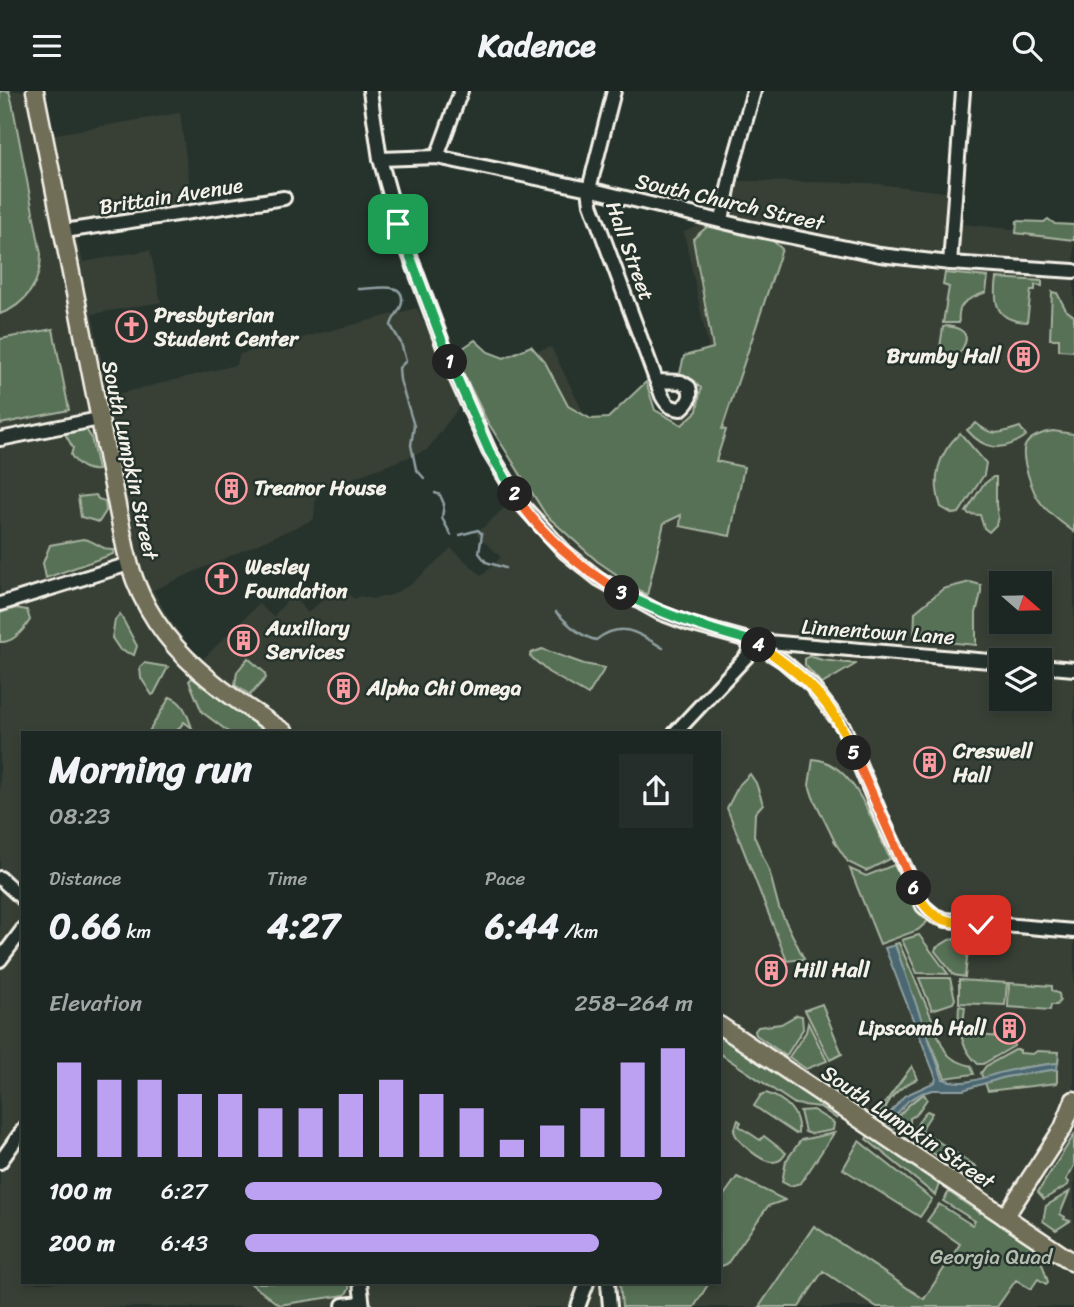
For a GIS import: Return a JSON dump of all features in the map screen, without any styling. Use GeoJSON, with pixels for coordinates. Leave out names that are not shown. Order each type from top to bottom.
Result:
{"type":"FeatureCollection","features":[{"type":"Feature","properties":{"kind":"main road","name":"South Lumpkin Street"},"geometry":{"type":"LineString","coordinates":[[35,91],[99,419],[130,564],[144,605],[200,674],[283,731]]}},
{"type":"Feature","properties":{"kind":"main road","name":"South Lumpkin Street"},"geometry":{"type":"LineString","coordinates":[[721,1026],[1074,1263]]}},
{"type":"Feature","properties":{"kind":"main road"},"geometry":{"type":"LineString","coordinates":[[1005,1217],[1063,1128],[1074,1100]]}},
{"type":"Feature","properties":{"kind":"street"},"geometry":{"type":"LineString","coordinates":[[370,91],[380,159],[395,215],[451,366],[489,451],[522,505],[565,552],[599,579],[658,612],[752,641],[812,685],[844,728],[923,907],[935,916],[962,923],[1074,931]]}},
{"type":"Feature","properties":{"kind":"street"},"geometry":{"type":"LineString","coordinates":[[437,157],[461,91]]}},
{"type":"Feature","properties":{"kind":"street","name":"Hall Street"},"geometry":{"type":"LineString","coordinates":[[614,91],[589,189],[591,204],[657,381]]}},
{"type":"Feature","properties":{"kind":"street"},"geometry":{"type":"LineString","coordinates":[[722,220],[732,169],[754,91]]}},
{"type":"Feature","properties":{"kind":"street"},"geometry":{"type":"LineString","coordinates":[[950,263],[962,91]]}},
{"type":"Feature","properties":{"kind":"street","name":"South Church Street"},"geometry":{"type":"LineString","coordinates":[[380,159],[437,157],[589,189],[760,230],[880,254],[950,263],[1074,271]]}},
{"type":"Feature","properties":{"kind":"street","name":"Brittain Avenue"},"geometry":{"type":"LineString","coordinates":[[64,231],[284,198]]}},
{"type":"Feature","properties":{"kind":"street"},"geometry":{"type":"LineString","coordinates":[[0,439],[99,419]]}},
{"type":"Feature","properties":{"kind":"street"},"geometry":{"type":"LineString","coordinates":[[0,604],[130,564]]}},
{"type":"Feature","properties":{"kind":"street"},"geometry":{"type":"LineString","coordinates":[[677,731],[747,656],[752,641]]}},
{"type":"Feature","properties":{"kind":"street","name":"Linnentown Lane"},"geometry":{"type":"LineString","coordinates":[[752,641],[989,661]]}},
{"type":"Feature","properties":{"kind":"street"},"geometry":{"type":"LineString","coordinates":[[799,673],[797,658],[808,646]]}},
{"type":"Feature","properties":{"kind":"street"},"geometry":{"type":"LineString","coordinates":[[1052,667],[1074,669]]}},
{"type":"Feature","properties":{"kind":"street"},"geometry":{"type":"LineString","coordinates":[[0,878],[21,897]]}},
{"type":"Feature","properties":{"kind":"street"},"geometry":{"type":"LineString","coordinates":[[0,960],[21,932]]}},
{"type":"Feature","properties":{"kind":"street"},"geometry":{"type":"LineString","coordinates":[[0,1162],[21,1133]]}},
{"type":"Feature","properties":{"kind":"street"},"geometry":{"type":"LineString","coordinates":[[342,1305],[362,1305],[360,1284]]}},
{"type":"Feature","properties":{"kind":"street"},"geometry":{"type":"LineString","coordinates":[[578,1307],[587,1284]]}},
{"type":"Feature","properties":{"kind":"street"},"geometry":{"type":"LineString","coordinates":[[608,1284],[611,1307]]}},
{"type":"Feature","properties":{"kind":"shaded area"},"geometry":{"type":"Polygon","coordinates":[[[0,91],[32,91],[44,136],[180,113],[193,210],[74,228],[83,262],[150,250],[161,302],[92,314],[109,396],[236,365],[240,354],[417,308],[462,403],[427,450],[316,492],[314,519],[153,590],[188,645],[203,659],[259,604],[273,617],[292,595],[308,613],[340,585],[354,599],[360,596],[372,599],[392,595],[413,583],[451,548],[482,576],[501,557],[476,534],[524,490],[468,373],[551,347],[600,446],[718,393],[684,232],[733,212],[739,181],[869,183],[952,193],[962,224],[1061,234],[1074,228],[1074,1307],[0,1307],[0,91]]]}},
{"type":"Feature","properties":{"kind":"green space"},"geometry":{"type":"Polygon","coordinates":[[[0,91],[9,91],[12,102],[41,254],[38,274],[30,291],[17,305],[0,314],[0,91]]]}},
{"type":"Feature","properties":{"kind":"green space"},"geometry":{"type":"Polygon","coordinates":[[[1048,219],[1055,224],[1074,225],[1074,240],[1016,233],[1017,221],[1044,222],[1048,219]]]}},
{"type":"Feature","properties":{"kind":"green space"},"geometry":{"type":"Polygon","coordinates":[[[708,226],[771,239],[782,249],[722,429],[726,430],[716,461],[744,467],[730,536],[680,526],[681,515],[664,523],[647,595],[597,561],[546,515],[487,421],[454,354],[475,340],[488,352],[504,358],[531,346],[545,362],[568,406],[591,419],[608,418],[646,382],[655,410],[682,425],[697,411],[701,388],[680,373],[684,356],[713,348],[693,239],[708,226]]]}},
{"type":"Feature","properties":{"kind":"green space"},"geometry":{"type":"Polygon","coordinates":[[[945,273],[988,277],[986,292],[962,305],[959,323],[943,323],[949,287],[943,285],[945,273]]]}},
{"type":"Feature","properties":{"kind":"green space"},"geometry":{"type":"Polygon","coordinates":[[[997,278],[1042,281],[1042,286],[1035,285],[1035,290],[1031,290],[1027,322],[1009,319],[999,310],[996,296],[997,278]]]}},
{"type":"Feature","properties":{"kind":"green space"},"geometry":{"type":"Polygon","coordinates":[[[1052,292],[1057,293],[1066,310],[1074,316],[1074,351],[1059,350],[1059,339],[1050,339],[1052,292]]]}},
{"type":"Feature","properties":{"kind":"green space"},"geometry":{"type":"Polygon","coordinates":[[[943,327],[957,328],[966,337],[958,354],[946,364],[938,361],[943,327]]]}},
{"type":"Feature","properties":{"kind":"green space"},"geometry":{"type":"Polygon","coordinates":[[[53,329],[69,410],[0,424],[0,339],[53,329]]]}},
{"type":"Feature","properties":{"kind":"green space"},"geometry":{"type":"Polygon","coordinates":[[[976,423],[992,432],[1020,427],[1026,436],[1010,445],[995,447],[981,442],[967,430],[976,423]]]}},
{"type":"Feature","properties":{"kind":"green space"},"geometry":{"type":"Polygon","coordinates":[[[85,428],[91,437],[98,470],[86,469],[76,461],[71,455],[73,448],[64,432],[85,428]]]}},
{"type":"Feature","properties":{"kind":"green space"},"geometry":{"type":"Polygon","coordinates":[[[1053,431],[1074,434],[1074,532],[1041,503],[1031,484],[1026,466],[1024,451],[1027,443],[1037,435],[1053,431]]]}},
{"type":"Feature","properties":{"kind":"green space"},"geometry":{"type":"Polygon","coordinates":[[[960,433],[986,463],[984,475],[959,513],[953,514],[941,507],[937,476],[942,458],[960,433]]]}},
{"type":"Feature","properties":{"kind":"green space"},"geometry":{"type":"Polygon","coordinates":[[[996,477],[998,517],[996,525],[989,532],[984,528],[980,515],[966,512],[983,485],[996,477]]]}},
{"type":"Feature","properties":{"kind":"green space"},"geometry":{"type":"Polygon","coordinates":[[[96,495],[98,499],[105,501],[106,511],[99,522],[81,517],[78,497],[96,495]]]}},
{"type":"Feature","properties":{"kind":"green space"},"geometry":{"type":"Polygon","coordinates":[[[83,539],[114,550],[113,554],[46,578],[43,563],[50,545],[83,539]]]}},
{"type":"Feature","properties":{"kind":"green space"},"geometry":{"type":"Polygon","coordinates":[[[970,582],[981,585],[976,613],[976,645],[914,639],[915,612],[943,589],[970,582]]]}},
{"type":"Feature","properties":{"kind":"green space"},"geometry":{"type":"Polygon","coordinates":[[[16,608],[27,610],[30,620],[13,638],[0,642],[0,613],[16,608]]]}},
{"type":"Feature","properties":{"kind":"green space"},"geometry":{"type":"Polygon","coordinates":[[[120,614],[137,646],[134,655],[120,650],[112,638],[115,620],[120,614]]]}},
{"type":"Feature","properties":{"kind":"green space"},"geometry":{"type":"Polygon","coordinates":[[[542,649],[584,664],[605,668],[588,695],[548,672],[530,656],[542,649]]]}},
{"type":"Feature","properties":{"kind":"green space"},"geometry":{"type":"Polygon","coordinates":[[[809,656],[856,664],[822,684],[805,665],[805,659],[809,656]]]}},
{"type":"Feature","properties":{"kind":"green space"},"geometry":{"type":"Polygon","coordinates":[[[248,658],[264,672],[266,678],[250,695],[235,685],[237,672],[248,658]]]}},
{"type":"Feature","properties":{"kind":"green space"},"geometry":{"type":"Polygon","coordinates":[[[144,663],[168,667],[152,695],[141,678],[140,667],[144,663]]]}},
{"type":"Feature","properties":{"kind":"green space"},"geometry":{"type":"Polygon","coordinates":[[[192,678],[264,731],[227,731],[202,712],[189,681],[192,678]]]}},
{"type":"Feature","properties":{"kind":"green space"},"geometry":{"type":"Polygon","coordinates":[[[170,697],[182,705],[192,728],[184,722],[177,731],[149,731],[170,697]]]}},
{"type":"Feature","properties":{"kind":"green space"},"geometry":{"type":"Polygon","coordinates":[[[813,759],[828,763],[852,784],[870,814],[890,859],[866,871],[848,862],[813,797],[809,785],[813,759]]]}},
{"type":"Feature","properties":{"kind":"green space"},"geometry":{"type":"Polygon","coordinates":[[[750,774],[763,804],[755,813],[754,836],[769,870],[779,908],[804,959],[787,961],[727,808],[739,785],[750,774]]]}},
{"type":"Feature","properties":{"kind":"green space"},"geometry":{"type":"Polygon","coordinates":[[[894,865],[919,913],[929,920],[918,930],[880,944],[850,869],[866,876],[894,865]]]}},
{"type":"Feature","properties":{"kind":"green space"},"geometry":{"type":"Polygon","coordinates":[[[919,935],[948,974],[917,973],[902,940],[919,935]]]}},
{"type":"Feature","properties":{"kind":"green space"},"geometry":{"type":"Polygon","coordinates":[[[963,937],[1007,941],[1006,951],[968,950],[965,977],[954,975],[935,951],[949,940],[963,937]]]}},
{"type":"Feature","properties":{"kind":"green space"},"geometry":{"type":"Polygon","coordinates":[[[899,943],[933,1021],[923,1027],[895,944],[899,943]]]}},
{"type":"Feature","properties":{"kind":"green space"},"geometry":{"type":"Polygon","coordinates":[[[919,978],[950,978],[955,999],[953,1003],[932,1010],[919,978]]]}},
{"type":"Feature","properties":{"kind":"green space"},"geometry":{"type":"Polygon","coordinates":[[[959,980],[1007,983],[1005,1005],[959,1003],[959,980]]]}},
{"type":"Feature","properties":{"kind":"green space"},"geometry":{"type":"Polygon","coordinates":[[[1009,983],[1052,986],[1052,990],[1059,994],[1060,1000],[1057,1005],[1051,1005],[1050,1010],[1008,1007],[1009,983]]]}},
{"type":"Feature","properties":{"kind":"green space"},"geometry":{"type":"Polygon","coordinates":[[[822,1004],[842,1054],[830,1060],[805,1010],[822,1004]]]}},
{"type":"Feature","properties":{"kind":"green space"},"geometry":{"type":"Polygon","coordinates":[[[959,1006],[965,1007],[962,1033],[1008,1038],[1013,1040],[1014,1046],[983,1064],[978,1064],[968,1052],[962,1038],[959,1006]]]}},
{"type":"Feature","properties":{"kind":"green space"},"geometry":{"type":"Polygon","coordinates":[[[797,1015],[802,1016],[803,1029],[786,1056],[756,1035],[758,1027],[781,1024],[797,1015]]]}},
{"type":"Feature","properties":{"kind":"green space"},"geometry":{"type":"Polygon","coordinates":[[[808,1023],[827,1061],[806,1069],[789,1057],[806,1032],[808,1023]]]}},
{"type":"Feature","properties":{"kind":"green space"},"geometry":{"type":"Polygon","coordinates":[[[935,1028],[947,1053],[971,1066],[974,1074],[945,1078],[926,1031],[935,1028]]]}},
{"type":"Feature","properties":{"kind":"green space"},"geometry":{"type":"Polygon","coordinates":[[[721,1037],[838,1116],[837,1119],[820,1107],[795,1104],[721,1054],[721,1037]]]}},
{"type":"Feature","properties":{"kind":"green space"},"geometry":{"type":"Polygon","coordinates":[[[1015,1050],[1033,1054],[1037,1051],[1059,1052],[1058,1063],[1019,1068],[983,1079],[981,1073],[986,1066],[1015,1050]]]}},
{"type":"Feature","properties":{"kind":"green space"},"geometry":{"type":"Polygon","coordinates":[[[912,1066],[917,1079],[895,1093],[883,1116],[894,1123],[915,1100],[924,1094],[927,1099],[916,1115],[910,1118],[910,1126],[895,1128],[878,1117],[884,1104],[912,1066]]]}},
{"type":"Feature","properties":{"kind":"green space"},"geometry":{"type":"Polygon","coordinates":[[[1057,1069],[1057,1083],[988,1091],[985,1083],[1005,1077],[1057,1069]]]}},
{"type":"Feature","properties":{"kind":"green space"},"geometry":{"type":"Polygon","coordinates":[[[766,1093],[790,1107],[797,1119],[798,1133],[754,1106],[761,1095],[766,1093]]]}},
{"type":"Feature","properties":{"kind":"green space"},"geometry":{"type":"Polygon","coordinates":[[[813,1110],[834,1123],[833,1130],[811,1134],[805,1132],[800,1111],[813,1110]]]}},
{"type":"Feature","properties":{"kind":"green space"},"geometry":{"type":"Polygon","coordinates":[[[927,1111],[932,1113],[921,1130],[977,1167],[939,1157],[910,1138],[910,1133],[927,1111]]]}},
{"type":"Feature","properties":{"kind":"green space"},"geometry":{"type":"Polygon","coordinates":[[[738,1120],[741,1122],[739,1126],[760,1140],[764,1136],[786,1153],[784,1157],[773,1162],[750,1151],[734,1131],[738,1120]]]}},
{"type":"Feature","properties":{"kind":"green space"},"geometry":{"type":"Polygon","coordinates":[[[834,1133],[801,1183],[790,1186],[782,1182],[786,1161],[801,1140],[834,1133]]]}},
{"type":"Feature","properties":{"kind":"green space"},"geometry":{"type":"Polygon","coordinates":[[[1074,1135],[1074,1166],[1066,1180],[1068,1185],[1044,1199],[1038,1192],[1074,1135]]]}},
{"type":"Feature","properties":{"kind":"green space"},"geometry":{"type":"Polygon","coordinates":[[[868,1136],[939,1184],[935,1195],[866,1139],[868,1136]]]}},
{"type":"Feature","properties":{"kind":"green space"},"geometry":{"type":"Polygon","coordinates":[[[859,1141],[932,1199],[920,1217],[843,1169],[859,1141]]]}},
{"type":"Feature","properties":{"kind":"green space"},"geometry":{"type":"Polygon","coordinates":[[[737,1177],[785,1200],[768,1206],[727,1264],[721,1266],[721,1199],[737,1177]]]}},
{"type":"Feature","properties":{"kind":"green space","name":"Georgia Quad"},"geometry":{"type":"Polygon","coordinates":[[[949,1192],[1036,1249],[1032,1256],[1042,1263],[1048,1282],[1046,1284],[1038,1279],[1031,1289],[1016,1280],[997,1307],[877,1307],[823,1271],[799,1307],[759,1307],[814,1226],[924,1299],[960,1244],[927,1221],[939,1204],[972,1225],[975,1221],[943,1201],[949,1192]]]}},
{"type":"Feature","properties":{"kind":"green space"},"geometry":{"type":"Polygon","coordinates":[[[1069,1192],[1060,1214],[1070,1221],[1056,1230],[1043,1221],[1046,1206],[1069,1192]]]}},
{"type":"Feature","properties":{"kind":"green space"},"geometry":{"type":"Polygon","coordinates":[[[251,1284],[349,1284],[345,1295],[279,1305],[251,1284]]]}},
{"type":"Feature","properties":{"kind":"green space"},"geometry":{"type":"Polygon","coordinates":[[[620,1284],[708,1284],[694,1307],[622,1307],[620,1284]]]}},
{"type":"Feature","properties":{"kind":"water"},"geometry":{"type":"Polygon","coordinates":[[[895,945],[943,1079],[968,1081],[1058,1063],[1057,1069],[1005,1077],[963,1090],[933,1090],[922,1093],[908,1101],[889,1123],[884,1120],[904,1096],[935,1082],[936,1078],[885,948],[895,945]]]}},
{"type":"Feature","properties":{"kind":"waterway"},"geometry":{"type":"LineString","coordinates":[[358,289],[388,287],[400,292],[402,297],[401,306],[391,326],[401,343],[406,361],[399,368],[400,380],[414,426],[411,445],[416,469],[424,478]]}},
{"type":"Feature","properties":{"kind":"waterway"},"geometry":{"type":"LineString","coordinates":[[435,493],[440,495],[444,504],[442,518],[451,535]]}},
{"type":"Feature","properties":{"kind":"waterway"},"geometry":{"type":"LineString","coordinates":[[460,535],[478,530],[482,534],[479,553],[486,562],[505,568]]}},
{"type":"Feature","properties":{"kind":"waterway"},"geometry":{"type":"LineString","coordinates":[[556,612],[584,636],[596,640],[614,631],[630,631],[663,648]]}},
{"type":"Feature","properties":{"kind":"place","name":"Presbyterian Student Center"},"geometry":{"type":"Point","coordinates":[131,327]}},
{"type":"Feature","properties":{"kind":"place","name":"Brumby Hall"},"geometry":{"type":"Point","coordinates":[1024,356]}},
{"type":"Feature","properties":{"kind":"place","name":"Treanor House"},"geometry":{"type":"Point","coordinates":[231,488]}},
{"type":"Feature","properties":{"kind":"place","name":"Wesley Foundation"},"geometry":{"type":"Point","coordinates":[222,579]}},
{"type":"Feature","properties":{"kind":"place","name":"Auxiliary Services"},"geometry":{"type":"Point","coordinates":[243,640]}},
{"type":"Feature","properties":{"kind":"place","name":"Alpha Chi Omega"},"geometry":{"type":"Point","coordinates":[344,688]}},
{"type":"Feature","properties":{"kind":"place","name":"Creswell Hall"},"geometry":{"type":"Point","coordinates":[930,763]}},
{"type":"Feature","properties":{"kind":"place","name":"Hill Hall"},"geometry":{"type":"Point","coordinates":[771,970]}},
{"type":"Feature","properties":{"kind":"place","name":"Lipscomb Hall"},"geometry":{"type":"Point","coordinates":[1009,1028]}},
{"type":"Feature","properties":{"kind":"route"},"geometry":{"type":"LineString","coordinates":[[398,224],[451,366],[489,451],[522,505],[565,552],[599,579],[658,612],[752,641],[783,661],[812,685],[844,728],[864,779],[923,907],[946,920],[981,925]]}}]}
